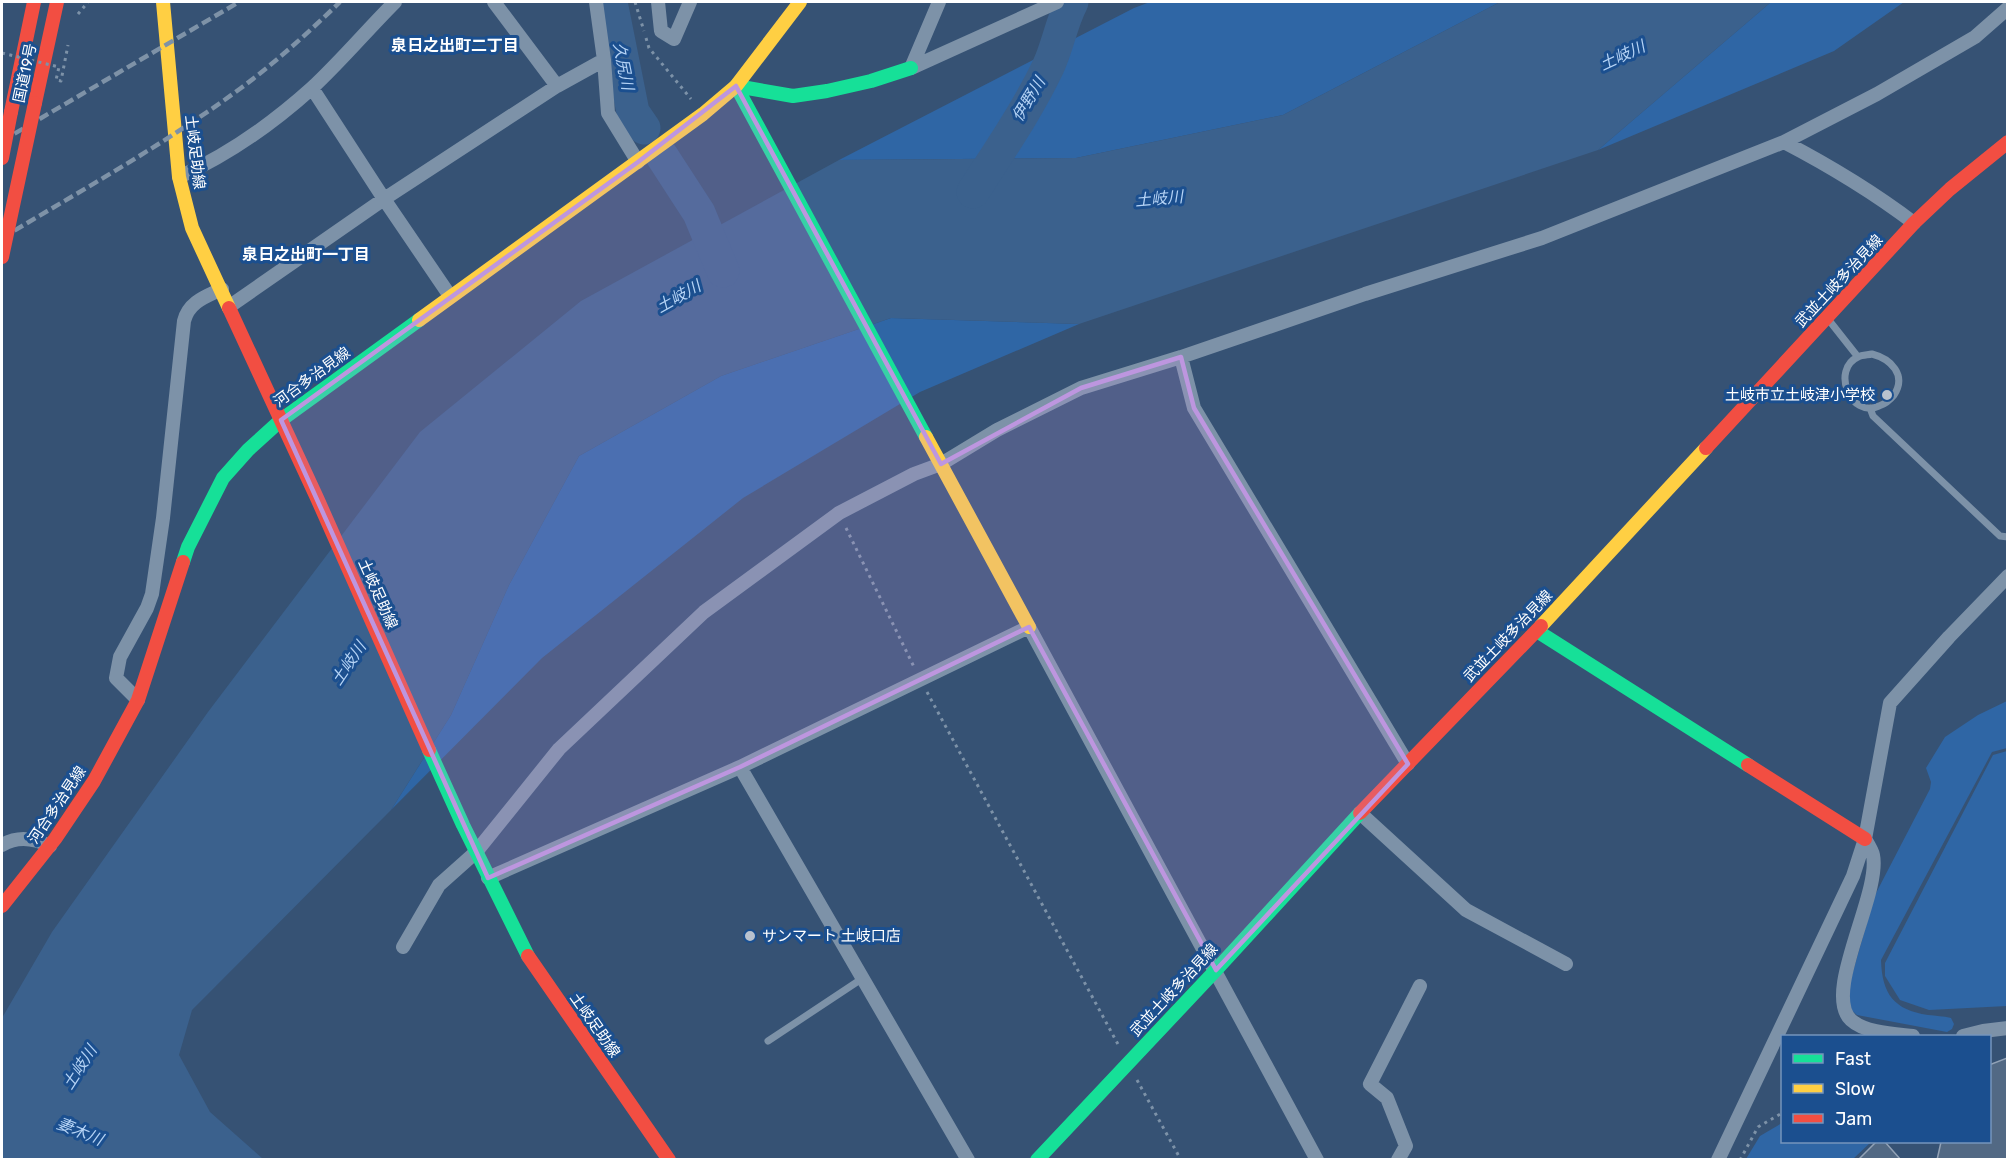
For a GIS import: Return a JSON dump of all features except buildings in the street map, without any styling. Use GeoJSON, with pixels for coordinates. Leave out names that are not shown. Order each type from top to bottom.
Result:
{"type":"FeatureCollection","features":[{"type":"Feature","properties":{"kind":"main road","name":"国道19号"},"geometry":{"type":"LineString","coordinates":[[2,158],[34,2]]}},
{"type":"Feature","properties":{"kind":"main road","name":"国道19号"},"geometry":{"type":"LineString","coordinates":[[2,257],[57,2]]}},
{"type":"Feature","properties":{"kind":"main road","name":"土岐足助線"},"geometry":{"type":"LineString","coordinates":[[163,2],[179,177],[192,228],[230,306],[463,825],[531,963],[669,1160]]}},
{"type":"Feature","properties":{"kind":"main road","name":"河合多治見線"},"geometry":{"type":"LineString","coordinates":[[2,906],[50,846],[94,781],[138,700],[188,547],[223,478],[248,450],[281,420],[638,162],[736,86],[800,2]]}},
{"type":"Feature","properties":{"kind":"main road"},"geometry":{"type":"LineString","coordinates":[[736,86],[793,96],[870,81],[911,68]]}},
{"type":"Feature","properties":{"kind":"main road"},"geometry":{"type":"LineString","coordinates":[[736,86],[1029,627]]}},
{"type":"Feature","properties":{"kind":"main road","name":"武並土岐多治見線"},"geometry":{"type":"LineString","coordinates":[[1037,1160],[1360,813],[1537,631],[1914,223],[1950,189],[2007,142]]}},
{"type":"Feature","properties":{"kind":"main road"},"geometry":{"type":"LineString","coordinates":[[1537,631],[1865,839]]}},
{"type":"Feature","properties":{"kind":"street"},"geometry":{"type":"LineString","coordinates":[[179,177],[211,162],[259,131],[312,88],[395,2]]}},
{"type":"Feature","properties":{"kind":"street"},"geometry":{"type":"LineString","coordinates":[[494,2],[557,86]]}},
{"type":"Feature","properties":{"kind":"street"},"geometry":{"type":"LineString","coordinates":[[596,2],[608,113],[638,162]]}},
{"type":"Feature","properties":{"kind":"street"},"geometry":{"type":"LineString","coordinates":[[658,2],[661,31],[674,39],[690,2]]}},
{"type":"Feature","properties":{"kind":"street"},"geometry":{"type":"LineString","coordinates":[[911,68],[939,2]]}},
{"type":"Feature","properties":{"kind":"street"},"geometry":{"type":"LineString","coordinates":[[911,68],[1036,7],[1057,2]]}},
{"type":"Feature","properties":{"kind":"street"},"geometry":{"type":"LineString","coordinates":[[403,947],[439,885],[476,852],[559,750],[704,612],[839,513],[914,474],[938,458],[1081,388],[1542,238],[1784,142],[1877,94],[1975,37],[2007,8]]}},
{"type":"Feature","properties":{"kind":"street"},"geometry":{"type":"LineString","coordinates":[[230,306],[384,199],[557,86],[604,60]]}},
{"type":"Feature","properties":{"kind":"street"},"geometry":{"type":"LineString","coordinates":[[4,79],[20,74]]}},
{"type":"Feature","properties":{"kind":"street"},"geometry":{"type":"LineString","coordinates":[[312,88],[450,296]]}},
{"type":"Feature","properties":{"kind":"street"},"geometry":{"type":"LineString","coordinates":[[1784,142],[1815,158],[1883,200],[1914,223]]}},
{"type":"Feature","properties":{"kind":"street"},"geometry":{"type":"LineString","coordinates":[[138,700],[116,678],[120,657],[147,608],[152,594],[163,518],[184,321],[193,304],[222,289]]}},
{"type":"Feature","properties":{"kind":"street"},"geometry":{"type":"LineString","coordinates":[[1181,357],[1194,408],[1408,764]]}},
{"type":"Feature","properties":{"kind":"street"},"geometry":{"type":"LineString","coordinates":[[1718,1160],[1853,876],[1865,839],[1890,703],[2007,576]]}},
{"type":"Feature","properties":{"kind":"street"},"geometry":{"type":"LineString","coordinates":[[488,878],[740,767],[1029,627],[1317,1160]]}},
{"type":"Feature","properties":{"kind":"street"},"geometry":{"type":"LineString","coordinates":[[740,767],[968,1160]]}},
{"type":"Feature","properties":{"kind":"street"},"geometry":{"type":"LineString","coordinates":[[1360,813],[1466,910],[1566,964]]}},
{"type":"Feature","properties":{"kind":"street"},"geometry":{"type":"LineString","coordinates":[[2,845],[24,839],[37,840],[50,846]]}},
{"type":"Feature","properties":{"kind":"street"},"geometry":{"type":"LineString","coordinates":[[1865,839],[1873,854],[1874,877],[1846,973],[1843,999],[1845,1011],[1852,1021],[1875,1031],[1905,1035]]}},
{"type":"Feature","properties":{"kind":"street"},"geometry":{"type":"LineString","coordinates":[[1398,1160],[1406,1146],[1387,1098],[1370,1084],[1420,986]]}},
{"type":"Feature","properties":{"kind":"street"},"geometry":{"type":"LineString","coordinates":[[1967,1035],[2007,1028]]}},
{"type":"Feature","properties":{"kind":"lane"},"geometry":{"type":"LineString","coordinates":[[1827,318],[1858,357]]}},
{"type":"Feature","properties":{"kind":"lane"},"geometry":{"type":"LineString","coordinates":[[1872,354],[1882,356],[1890,361],[1898,376],[1895,393],[1883,405],[1870,408],[1859,406],[1851,400],[1845,381],[1846,373],[1858,357],[1872,354]]}},
{"type":"Feature","properties":{"kind":"lane"},"geometry":{"type":"LineString","coordinates":[[1870,408],[1873,417],[2000,536],[2007,537]]}},
{"type":"Feature","properties":{"kind":"lane"},"geometry":{"type":"LineString","coordinates":[[768,1041],[863,978]]}},
{"type":"Feature","properties":{"kind":"path"},"geometry":{"type":"LineString","coordinates":[[635,2],[649,48],[693,102]]}},
{"type":"Feature","properties":{"kind":"path"},"geometry":{"type":"LineString","coordinates":[[2,53],[59,67],[56,80],[61,81],[68,45]]}},
{"type":"Feature","properties":{"kind":"path"},"geometry":{"type":"LineString","coordinates":[[839,513],[920,678],[1181,1160]]}},
{"type":"Feature","properties":{"kind":"path"},"geometry":{"type":"LineString","coordinates":[[1740,1160],[1758,1127],[1781,1114]]}},
{"type":"Feature","properties":{"kind":"highlighted area"},"geometry":{"type":"Polygon","coordinates":[[[736,86],[941,464],[1081,388],[1181,357],[1194,408],[1408,764],[1216,970],[1029,627],[740,767],[488,878],[281,420],[638,162],[736,86]]]}},
{"type":"Feature","properties":{"kind":"shaded area"},"geometry":{"type":"Polygon","coordinates":[[[1150,2],[1500,2],[1283,115],[1076,158],[839,160],[1134,8],[1150,2]]]}},
{"type":"Feature","properties":{"kind":"shaded area"},"geometry":{"type":"Polygon","coordinates":[[[1771,2],[1904,2],[1834,51],[1598,150],[1771,2]]]}},
{"type":"Feature","properties":{"kind":"shaded area"},"geometry":{"type":"Polygon","coordinates":[[[891,318],[1079,324],[920,392],[743,498],[542,658],[391,810],[451,715],[509,585],[579,456],[721,376],[891,318]]]}},
{"type":"Feature","properties":{"kind":"shaded area"},"geometry":{"type":"Polygon","coordinates":[[[2007,701],[2007,748],[1992,752],[1881,960],[1887,991],[1898,1004],[1916,1013],[1951,1018],[1954,1024],[1952,1029],[1947,1032],[1857,1015],[1850,1009],[1850,982],[1875,895],[1930,789],[1931,782],[1926,768],[1945,737],[1978,715],[2007,701]]]}},
{"type":"Feature","properties":{"kind":"shaded area"},"geometry":{"type":"Polygon","coordinates":[[[2007,751],[2007,1006],[1929,1010],[1900,1000],[1885,976],[1885,963],[1993,755],[2007,751]]]}},
{"type":"Feature","properties":{"kind":"shaded area"},"geometry":{"type":"Polygon","coordinates":[[[1781,1124],[1781,1143],[1870,1143],[1853,1159],[1746,1159],[1760,1136],[1781,1124]]]}},
{"type":"Feature","properties":{"kind":"water"},"geometry":{"type":"Polygon","coordinates":[[[1500,2],[1771,2],[1598,150],[1079,324],[891,318],[721,376],[579,456],[509,585],[451,715],[391,810],[192,1010],[179,1055],[210,1112],[263,1159],[2,1160],[2,1018],[52,932],[208,712],[420,432],[581,301],[839,160],[1076,158],[1283,115],[1500,2]]]}},
{"type":"Feature","properties":{"kind":"waterway","name":"久尻川"},"geometry":{"type":"LineString","coordinates":[[611,2],[633,112],[644,128]]}},
{"type":"Feature","properties":{"kind":"waterway","name":"伊野川"},"geometry":{"type":"LineString","coordinates":[[973,192],[1040,83],[1072,2]]}},
{"type":"Feature","properties":{"kind":"waterway","name":"久尻川"},"geometry":{"type":"LineString","coordinates":[[662,156],[699,213],[723,271]]}},
{"type":"Feature","properties":{"kind":"railway"},"geometry":{"type":"LineString","coordinates":[[2,141],[239,2]]}},
{"type":"Feature","properties":{"kind":"railway"},"geometry":{"type":"LineString","coordinates":[[2,238],[123,166],[212,109],[280,57],[340,2]]}},
{"type":"Feature","properties":{"kind":"traffic: fast"},"geometry":{"type":"LineString","coordinates":[[736,86],[793,96],[871,81],[911,68]]}},
{"type":"Feature","properties":{"kind":"traffic: fast"},"geometry":{"type":"LineString","coordinates":[[736,86],[926,437]]}},
{"type":"Feature","properties":{"kind":"traffic: fast"},"geometry":{"type":"LineString","coordinates":[[183,562],[188,547],[223,478],[248,450],[281,420],[419,320]]}},
{"type":"Feature","properties":{"kind":"traffic: fast"},"geometry":{"type":"LineString","coordinates":[[1537,631],[1748,765]]}},
{"type":"Feature","properties":{"kind":"traffic: fast"},"geometry":{"type":"LineString","coordinates":[[429,750],[463,825],[528,956]]}},
{"type":"Feature","properties":{"kind":"traffic: fast"},"geometry":{"type":"LineString","coordinates":[[1037,1160],[1360,813]]}},
{"type":"Feature","properties":{"kind":"traffic: slow"},"geometry":{"type":"LineString","coordinates":[[163,2],[179,177],[192,228],[229,308]]}},
{"type":"Feature","properties":{"kind":"traffic: slow"},"geometry":{"type":"LineString","coordinates":[[419,320],[703,114],[736,86],[800,2]]}},
{"type":"Feature","properties":{"kind":"traffic: slow"},"geometry":{"type":"LineString","coordinates":[[926,437],[1029,627]]}},
{"type":"Feature","properties":{"kind":"traffic: slow"},"geometry":{"type":"LineString","coordinates":[[1541,626],[1706,448]]}},
{"type":"Feature","properties":{"kind":"traffic: jam"},"geometry":{"type":"LineString","coordinates":[[11,112],[34,2]]}},
{"type":"Feature","properties":{"kind":"traffic: jam"},"geometry":{"type":"LineString","coordinates":[[35,103],[57,2]]}},
{"type":"Feature","properties":{"kind":"traffic: jam"},"geometry":{"type":"LineString","coordinates":[[2,257],[35,103]]}},
{"type":"Feature","properties":{"kind":"traffic: jam"},"geometry":{"type":"LineString","coordinates":[[2,158],[11,112]]}},
{"type":"Feature","properties":{"kind":"traffic: jam"},"geometry":{"type":"LineString","coordinates":[[1706,448],[1914,223],[1950,189],[2008,142]]}},
{"type":"Feature","properties":{"kind":"traffic: jam"},"geometry":{"type":"LineString","coordinates":[[229,308],[317,498],[429,750]]}},
{"type":"Feature","properties":{"kind":"traffic: jam"},"geometry":{"type":"LineString","coordinates":[[2,906],[55,839],[94,781],[138,700],[183,562]]}},
{"type":"Feature","properties":{"kind":"traffic: jam"},"geometry":{"type":"LineString","coordinates":[[1360,813],[1541,626]]}},
{"type":"Feature","properties":{"kind":"traffic: jam"},"geometry":{"type":"LineString","coordinates":[[1748,765],[1865,839]]}},
{"type":"Feature","properties":{"kind":"traffic: jam"},"geometry":{"type":"LineString","coordinates":[[528,956],[669,1160]]}},
{"type":"Feature","properties":{"kind":"place","name":"土岐市立土岐津小学校"},"geometry":{"type":"Point","coordinates":[1887,395]}},
{"type":"Feature","properties":{"kind":"place","name":"サンマート 土岐口店"},"geometry":{"type":"Point","coordinates":[750,936]}},
{"type":"Feature","properties":{"kind":"district","name":"泉日之出町二丁目"},"geometry":{"type":"Point","coordinates":[455,45]}},
{"type":"Feature","properties":{"kind":"district","name":"泉日之出町一丁目"},"geometry":{"type":"Point","coordinates":[306,254]}},
{"type":"Feature","properties":{"kind":"water label","name":"土岐川"},"geometry":{"type":"Point","coordinates":[1622,55]}},
{"type":"Feature","properties":{"kind":"water label","name":"土岐川"},"geometry":{"type":"Point","coordinates":[1159,198]}},
{"type":"Feature","properties":{"kind":"water label","name":"土岐川"},"geometry":{"type":"Point","coordinates":[678,296]}},
{"type":"Feature","properties":{"kind":"water label","name":"土岐川"},"geometry":{"type":"Point","coordinates":[348,663]}},
{"type":"Feature","properties":{"kind":"water label","name":"土岐川"},"geometry":{"type":"Point","coordinates":[79,1067]}},
{"type":"Feature","properties":{"kind":"water label","name":"妻木川"},"geometry":{"type":"Point","coordinates":[80,1131]}}]}
